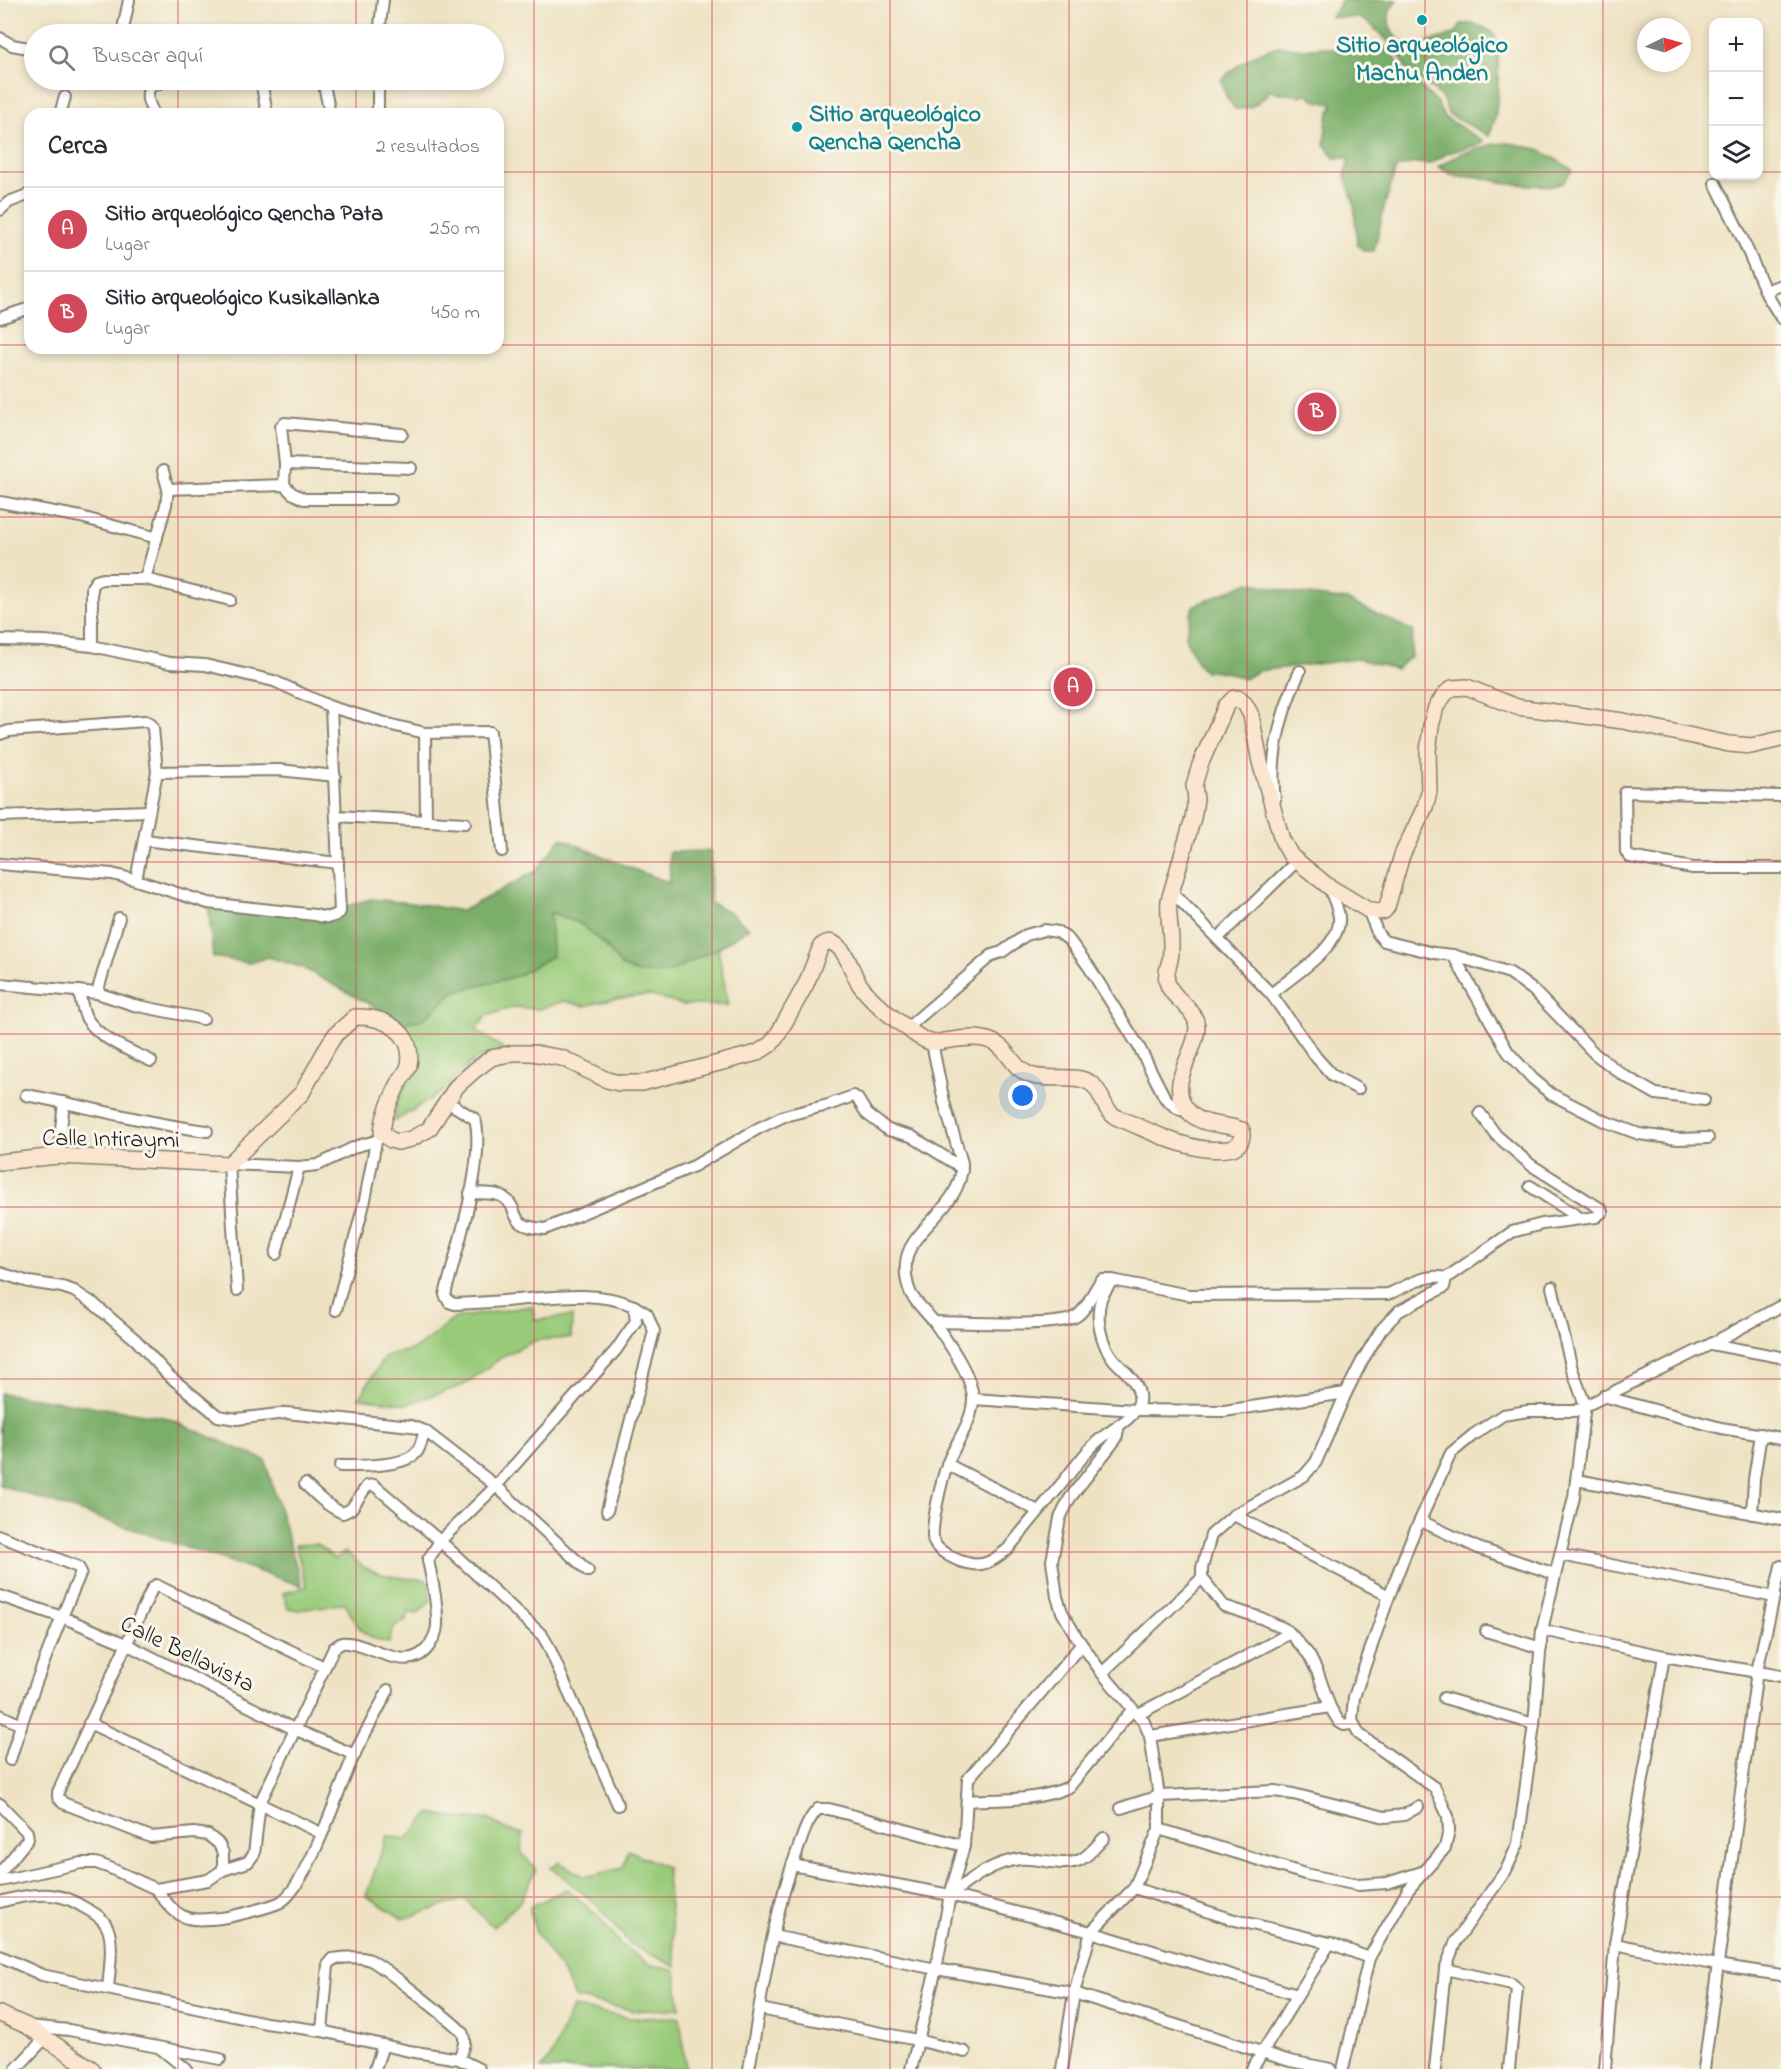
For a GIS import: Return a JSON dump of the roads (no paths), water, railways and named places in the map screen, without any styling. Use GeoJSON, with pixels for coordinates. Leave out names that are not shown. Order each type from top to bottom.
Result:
{"type":"FeatureCollection","features":[{"type":"Feature","properties":{"kind":"main road"},"geometry":{"type":"LineString","coordinates":[[225,1164],[244,1152],[302,1093],[329,1044],[336,1034],[355,1017],[370,1017],[390,1024],[405,1040],[409,1052],[409,1066],[383,1121],[379,1137],[398,1142],[411,1139],[429,1129],[457,1086],[491,1058],[513,1053],[532,1053],[562,1059],[619,1083],[642,1083],[757,1053],[771,1044],[777,1036],[806,984],[821,946],[826,942],[833,942],[844,952],[860,985],[876,1002],[907,1028],[932,1043],[976,1038],[988,1040],[997,1044],[1014,1065],[1027,1074],[1043,1079],[1082,1079],[1092,1084],[1108,1111],[1116,1118],[1170,1141],[1191,1147],[1234,1148],[1241,1144],[1242,1130],[1232,1126],[1201,1122],[1184,1105],[1179,1083],[1197,1027],[1193,1014],[1168,985],[1166,973],[1171,942],[1168,911],[1171,891],[1193,818],[1196,799],[1194,785],[1200,765],[1226,706],[1234,698],[1238,698],[1245,704],[1251,715],[1260,762],[1282,840],[1291,856],[1328,886],[1368,910],[1377,912],[1384,911],[1387,907],[1402,855],[1425,807],[1429,792],[1428,752],[1431,726],[1436,707],[1444,694],[1452,688],[1467,687],[1517,707],[1623,721],[1729,744],[1751,746],[1781,739]]}},
{"type":"Feature","properties":{"kind":"main road","name":"Calle Intiraymi"},"geometry":{"type":"LineString","coordinates":[[0,1162],[58,1156],[225,1164]]}},
{"type":"Feature","properties":{"kind":"main road"},"geometry":{"type":"LineString","coordinates":[[0,2014],[46,2037],[92,2069]]}},
{"type":"Feature","properties":{"kind":"street"},"geometry":{"type":"LineString","coordinates":[[124,24],[129,0]]}},
{"type":"Feature","properties":{"kind":"street"},"geometry":{"type":"LineString","coordinates":[[380,24],[383,0]]}},
{"type":"Feature","properties":{"kind":"street"},"geometry":{"type":"LineString","coordinates":[[0,38],[12,45],[24,47]]}},
{"type":"Feature","properties":{"kind":"street"},"geometry":{"type":"LineString","coordinates":[[147,90],[147,100],[151,108]]}},
{"type":"Feature","properties":{"kind":"street"},"geometry":{"type":"LineString","coordinates":[[263,90],[266,108]]}},
{"type":"Feature","properties":{"kind":"street"},"geometry":{"type":"LineString","coordinates":[[325,90],[329,108]]}},
{"type":"Feature","properties":{"kind":"street"},"geometry":{"type":"LineString","coordinates":[[378,90],[378,108]]}},
{"type":"Feature","properties":{"kind":"street"},"geometry":{"type":"LineString","coordinates":[[62,108],[65,97]]}},
{"type":"Feature","properties":{"kind":"street"},"geometry":{"type":"LineString","coordinates":[[1714,183],[1740,233],[1767,295],[1781,318]]}},
{"type":"Feature","properties":{"kind":"street"},"geometry":{"type":"LineString","coordinates":[[0,210],[9,202],[24,196]]}},
{"type":"Feature","properties":{"kind":"street"},"geometry":{"type":"LineString","coordinates":[[1767,295],[1771,289],[1781,285]]}},
{"type":"Feature","properties":{"kind":"street"},"geometry":{"type":"LineString","coordinates":[[0,318],[24,310]]}},
{"type":"Feature","properties":{"kind":"street"},"geometry":{"type":"LineString","coordinates":[[284,485],[285,464],[281,426],[285,423],[402,434]]}},
{"type":"Feature","properties":{"kind":"street"},"geometry":{"type":"LineString","coordinates":[[285,464],[411,468]]}},
{"type":"Feature","properties":{"kind":"street"},"geometry":{"type":"LineString","coordinates":[[145,579],[166,505],[168,489],[164,471]]}},
{"type":"Feature","properties":{"kind":"street"},"geometry":{"type":"LineString","coordinates":[[168,489],[284,485],[292,493],[304,499],[390,499]]}},
{"type":"Feature","properties":{"kind":"street"},"geometry":{"type":"LineString","coordinates":[[0,502],[81,517],[157,537]]}},
{"type":"Feature","properties":{"kind":"street"},"geometry":{"type":"LineString","coordinates":[[92,646],[92,587],[96,581],[145,579],[230,600]]}},
{"type":"Feature","properties":{"kind":"street"},"geometry":{"type":"LineString","coordinates":[[0,640],[44,641],[92,646],[170,663],[205,665],[274,681],[331,707],[425,733],[490,732],[502,851]]}},
{"type":"Feature","properties":{"kind":"street"},"geometry":{"type":"LineString","coordinates":[[1280,830],[1275,794],[1275,754],[1292,688],[1299,671]]}},
{"type":"Feature","properties":{"kind":"street"},"geometry":{"type":"LineString","coordinates":[[0,864],[112,874],[208,903],[325,918],[334,917],[340,912],[331,707]]}},
{"type":"Feature","properties":{"kind":"street"},"geometry":{"type":"LineString","coordinates":[[0,734],[9,731],[145,721],[150,723],[153,728],[157,772],[136,880]]}},
{"type":"Feature","properties":{"kind":"street"},"geometry":{"type":"LineString","coordinates":[[425,733],[426,820]]}},
{"type":"Feature","properties":{"kind":"street"},"geometry":{"type":"LineString","coordinates":[[157,772],[279,770],[335,776]]}},
{"type":"Feature","properties":{"kind":"street"},"geometry":{"type":"LineString","coordinates":[[1781,796],[1625,792],[1626,852],[1630,857],[1693,868],[1781,868]]}},
{"type":"Feature","properties":{"kind":"street"},"geometry":{"type":"LineString","coordinates":[[0,816],[149,811]]}},
{"type":"Feature","properties":{"kind":"street"},"geometry":{"type":"LineString","coordinates":[[336,816],[465,823]]}},
{"type":"Feature","properties":{"kind":"street"},"geometry":{"type":"LineString","coordinates":[[144,840],[338,863]]}},
{"type":"Feature","properties":{"kind":"street"},"geometry":{"type":"LineString","coordinates":[[1218,938],[1297,861]]}},
{"type":"Feature","properties":{"kind":"street"},"geometry":{"type":"LineString","coordinates":[[1270,994],[1325,950],[1336,937],[1339,914],[1328,886]]}},
{"type":"Feature","properties":{"kind":"street"},"geometry":{"type":"LineString","coordinates":[[1171,891],[1270,994],[1332,1075],[1358,1089]]}},
{"type":"Feature","properties":{"kind":"street"},"geometry":{"type":"LineString","coordinates":[[1368,910],[1378,934],[1384,941],[1453,955],[1510,973],[1533,990],[1595,1054],[1623,1075],[1656,1094],[1704,1100]]}},
{"type":"Feature","properties":{"kind":"street"},"geometry":{"type":"LineString","coordinates":[[97,993],[119,918]]}},
{"type":"Feature","properties":{"kind":"street"},"geometry":{"type":"LineString","coordinates":[[907,1028],[992,955],[1002,952],[1026,936],[1044,930],[1059,933],[1069,940],[1089,967],[1139,1047],[1165,1098],[1177,1108],[1191,1114]]}},
{"type":"Feature","properties":{"kind":"street"},"geometry":{"type":"LineString","coordinates":[[1453,955],[1508,1052],[1533,1079],[1551,1094],[1604,1121],[1639,1134],[1678,1139],[1708,1138]]}},
{"type":"Feature","properties":{"kind":"street"},"geometry":{"type":"LineString","coordinates":[[0,984],[97,993],[134,1005],[203,1018]]}},
{"type":"Feature","properties":{"kind":"street"},"geometry":{"type":"LineString","coordinates":[[79,991],[82,1009],[94,1027],[111,1041],[151,1061]]}},
{"type":"Feature","properties":{"kind":"street"},"geometry":{"type":"LineString","coordinates":[[932,1043],[944,1102],[962,1170],[959,1182],[944,1209],[913,1242],[906,1261],[906,1277],[912,1295],[934,1322],[967,1376],[973,1399],[968,1421],[947,1464],[932,1529],[934,1543],[941,1550],[966,1563],[981,1565],[992,1562],[1008,1549],[1091,1447],[1135,1410],[1138,1403],[1138,1391],[1133,1379],[1113,1359],[1103,1341],[1099,1325],[1098,1312],[1101,1297],[1112,1280]]}},
{"type":"Feature","properties":{"kind":"street"},"geometry":{"type":"LineString","coordinates":[[26,1095],[177,1128],[207,1131]]}},
{"type":"Feature","properties":{"kind":"street"},"geometry":{"type":"LineString","coordinates":[[470,1193],[498,1195],[505,1198],[517,1221],[529,1228],[545,1229],[693,1166],[784,1116],[853,1096],[857,1098],[867,1114],[882,1126],[895,1133],[911,1136],[962,1170]]}},
{"type":"Feature","properties":{"kind":"street"},"geometry":{"type":"LineString","coordinates":[[446,1101],[475,1119],[478,1139],[470,1193],[445,1295],[449,1302],[455,1304],[553,1296],[619,1299],[647,1314],[654,1331],[607,1511]]}},
{"type":"Feature","properties":{"kind":"street"},"geometry":{"type":"LineString","coordinates":[[58,1156],[64,1102]]}},
{"type":"Feature","properties":{"kind":"street"},"geometry":{"type":"LineString","coordinates":[[1352,1720],[1350,1724],[1344,1725],[1339,1722],[1330,1707],[1309,1655],[1290,1633],[1261,1618],[1224,1606],[1202,1578],[1202,1568],[1211,1534],[1234,1515],[1304,1476],[1316,1462],[1362,1361],[1381,1330],[1399,1311],[1444,1287],[1446,1278],[1512,1232],[1542,1224],[1600,1215],[1601,1209],[1531,1165],[1496,1135],[1480,1113]]}},
{"type":"Feature","properties":{"kind":"street"},"geometry":{"type":"LineString","coordinates":[[237,1290],[225,1164],[299,1167],[318,1165],[379,1137]]}},
{"type":"Feature","properties":{"kind":"street"},"geometry":{"type":"LineString","coordinates":[[336,1310],[379,1137]]}},
{"type":"Feature","properties":{"kind":"street"},"geometry":{"type":"LineString","coordinates":[[276,1254],[299,1167]]}},
{"type":"Feature","properties":{"kind":"street"},"geometry":{"type":"LineString","coordinates":[[1530,1186],[1580,1218]]}},
{"type":"Feature","properties":{"kind":"street"},"geometry":{"type":"LineString","coordinates":[[0,1273],[29,1282],[62,1287],[85,1297],[136,1340],[168,1375],[218,1416],[237,1419],[286,1413],[411,1426],[425,1431],[496,1486],[588,1571]]}},
{"type":"Feature","properties":{"kind":"street"},"geometry":{"type":"LineString","coordinates":[[934,1322],[1042,1323],[1073,1318],[1081,1312],[1102,1280],[1189,1295],[1388,1294],[1433,1276],[1446,1278]]}},
{"type":"Feature","properties":{"kind":"street"},"geometry":{"type":"LineString","coordinates":[[1435,2069],[1445,1969],[1456,1941],[1506,1870],[1518,1844],[1534,1724],[1542,1630],[1577,1480],[1585,1405],[1572,1369],[1552,1287]]}},
{"type":"Feature","properties":{"kind":"street"},"geometry":{"type":"LineString","coordinates":[[156,1889],[208,1880],[222,1870],[248,1862],[254,1854],[260,1803],[334,1648],[340,1643],[348,1644],[393,1658],[411,1657],[425,1652],[435,1636],[438,1625],[428,1560],[440,1541],[496,1486],[616,1350],[636,1321],[634,1306]]}},
{"type":"Feature","properties":{"kind":"street"},"geometry":{"type":"LineString","coordinates":[[1343,2069],[1369,1958],[1408,1890],[1445,1848],[1449,1830],[1445,1806],[1435,1788],[1359,1734],[1352,1720],[1354,1697],[1389,1596],[1451,1453],[1503,1415],[1528,1411],[1575,1411],[1711,1344],[1781,1306]]}},
{"type":"Feature","properties":{"kind":"street"},"geometry":{"type":"LineString","coordinates":[[1711,1344],[1780,1357]]}},
{"type":"Feature","properties":{"kind":"street"},"geometry":{"type":"LineString","coordinates":[[973,1399],[1135,1410],[1224,1411],[1346,1393]]}},
{"type":"Feature","properties":{"kind":"street"},"geometry":{"type":"LineString","coordinates":[[1603,1396],[1721,1428],[1781,1438]]}},
{"type":"Feature","properties":{"kind":"street"},"geometry":{"type":"LineString","coordinates":[[1062,2069],[1074,1993],[1090,1932],[1134,1888],[1159,1829],[1159,1796],[1150,1736],[1144,1722],[1101,1673],[1081,1645],[1062,1612],[1057,1597],[1052,1561],[1060,1518],[1070,1498],[1116,1439],[1119,1425]]}},
{"type":"Feature","properties":{"kind":"street"},"geometry":{"type":"LineString","coordinates":[[340,1467],[409,1460],[418,1451],[425,1431]]}},
{"type":"Feature","properties":{"kind":"street"},"geometry":{"type":"LineString","coordinates":[[1752,1515],[1754,1479],[1761,1434]]}},
{"type":"Feature","properties":{"kind":"street"},"geometry":{"type":"LineString","coordinates":[[947,1464],[1038,1511]]}},
{"type":"Feature","properties":{"kind":"street"},"geometry":{"type":"LineString","coordinates":[[1577,1480],[1781,1519]]}},
{"type":"Feature","properties":{"kind":"street"},"geometry":{"type":"LineString","coordinates":[[305,1484],[335,1510],[343,1513],[351,1509],[367,1486],[374,1485],[384,1491],[542,1635],[618,1805]]}},
{"type":"Feature","properties":{"kind":"street"},"geometry":{"type":"LineString","coordinates":[[1234,1515],[1389,1596]]}},
{"type":"Feature","properties":{"kind":"street"},"geometry":{"type":"LineString","coordinates":[[1421,1521],[1478,1548],[1555,1574]]}},
{"type":"Feature","properties":{"kind":"street"},"geometry":{"type":"LineString","coordinates":[[0,1536],[78,1567],[81,1572],[21,1725],[10,1760]]}},
{"type":"Feature","properties":{"kind":"street"},"geometry":{"type":"LineString","coordinates":[[1560,1555],[1775,1597]]}},
{"type":"Feature","properties":{"kind":"street"},"geometry":{"type":"LineString","coordinates":[[1704,2069],[1757,1671],[1781,1566]]}},
{"type":"Feature","properties":{"kind":"street"},"geometry":{"type":"LineString","coordinates":[[1101,1673],[1202,1578]]}},
{"type":"Feature","properties":{"kind":"street"},"geometry":{"type":"LineString","coordinates":[[222,1870],[223,1853],[219,1844],[208,1835],[194,1833],[151,1838],[63,1803],[58,1797],[58,1792],[89,1723],[152,1589],[156,1585],[324,1667]]}},
{"type":"Feature","properties":{"kind":"street","name":"Calle Bellavista"},"geometry":{"type":"LineString","coordinates":[[0,1596],[62,1617],[126,1644],[294,1729],[355,1755]]}},
{"type":"Feature","properties":{"kind":"street"},"geometry":{"type":"LineString","coordinates":[[1542,1630],[1664,1656],[1781,1676]]}},
{"type":"Feature","properties":{"kind":"street"},"geometry":{"type":"LineString","coordinates":[[1486,1631],[1541,1648]]}},
{"type":"Feature","properties":{"kind":"street"},"geometry":{"type":"LineString","coordinates":[[968,1801],[1035,1796],[1069,1787],[1135,1713],[1290,1633]]}},
{"type":"Feature","properties":{"kind":"street"},"geometry":{"type":"LineString","coordinates":[[911,2069],[936,1969],[950,1895],[964,1846],[968,1779],[1081,1645]]}},
{"type":"Feature","properties":{"kind":"street"},"geometry":{"type":"LineString","coordinates":[[1605,2069],[1615,1944],[1664,1656]]}},
{"type":"Feature","properties":{"kind":"street"},"geometry":{"type":"LineString","coordinates":[[0,1881],[81,1863],[96,1863],[156,1889],[171,1910],[184,1918],[201,1920],[226,1917],[281,1903],[300,1878],[355,1755],[388,1690]]}},
{"type":"Feature","properties":{"kind":"street"},"geometry":{"type":"LineString","coordinates":[[1444,1698],[1534,1724]]}},
{"type":"Feature","properties":{"kind":"street"},"geometry":{"type":"LineString","coordinates":[[1150,1736],[1330,1707]]}},
{"type":"Feature","properties":{"kind":"street"},"geometry":{"type":"LineString","coordinates":[[0,1715],[21,1725]]}},
{"type":"Feature","properties":{"kind":"street"},"geometry":{"type":"LineString","coordinates":[[89,1723],[321,1833]]}},
{"type":"Feature","properties":{"kind":"street"},"geometry":{"type":"LineString","coordinates":[[1121,1808],[1159,1796],[1275,1791],[1385,1817],[1404,1815],[1418,1807]]}},
{"type":"Feature","properties":{"kind":"street"},"geometry":{"type":"LineString","coordinates":[[0,1804],[27,1832],[28,1839],[0,1873]]}},
{"type":"Feature","properties":{"kind":"street"},"geometry":{"type":"LineString","coordinates":[[749,2069],[773,1935],[792,1865],[810,1817],[818,1809],[829,1809],[964,1846]]}},
{"type":"Feature","properties":{"kind":"street"},"geometry":{"type":"LineString","coordinates":[[1159,1829],[1305,1874],[1358,1885],[1387,1883],[1423,1871]]}},
{"type":"Feature","properties":{"kind":"street"},"geometry":{"type":"LineString","coordinates":[[950,1895],[981,1872],[1017,1859],[1034,1858],[1067,1863],[1080,1860],[1104,1838]]}},
{"type":"Feature","properties":{"kind":"street"},"geometry":{"type":"LineString","coordinates":[[792,1865],[950,1895],[1090,1932],[1297,1995]]}},
{"type":"Feature","properties":{"kind":"street"},"geometry":{"type":"LineString","coordinates":[[1134,1888],[1231,1919],[1330,1943],[1369,1958]]}},
{"type":"Feature","properties":{"kind":"street"},"geometry":{"type":"LineString","coordinates":[[0,1902],[18,1897],[46,1895],[68,1898],[93,1912],[106,1923],[109,1932],[111,1944],[108,1989]]}},
{"type":"Feature","properties":{"kind":"street"},"geometry":{"type":"LineString","coordinates":[[773,1935],[936,1969],[1074,1993],[1290,2061],[1331,2069]]}},
{"type":"Feature","properties":{"kind":"street"},"geometry":{"type":"LineString","coordinates":[[1252,2069],[1330,1943]]}},
{"type":"Feature","properties":{"kind":"street"},"geometry":{"type":"LineString","coordinates":[[1615,1944],[1717,1965],[1781,1975]]}},
{"type":"Feature","properties":{"kind":"street"},"geometry":{"type":"LineString","coordinates":[[0,1956],[42,1975],[255,2021],[322,2031],[459,2059],[478,2069]]}},
{"type":"Feature","properties":{"kind":"street"},"geometry":{"type":"LineString","coordinates":[[322,2031],[328,1965],[333,1959],[370,1960],[461,2031],[465,2042],[459,2059]]}},
{"type":"Feature","properties":{"kind":"street"},"geometry":{"type":"LineString","coordinates":[[1445,1969],[1512,1984],[1516,1989],[1509,2069]]}},
{"type":"Feature","properties":{"kind":"street"},"geometry":{"type":"LineString","coordinates":[[760,2009],[917,2040],[964,2052]]}},
{"type":"Feature","properties":{"kind":"street"},"geometry":{"type":"LineString","coordinates":[[27,2026],[69,2030],[219,2059]]}},
{"type":"Feature","properties":{"kind":"street"},"geometry":{"type":"LineString","coordinates":[[16,2069],[46,2037]]}},
{"type":"Feature","properties":{"kind":"street"},"geometry":{"type":"LineString","coordinates":[[375,2069],[383,2045]]}},
{"type":"Feature","properties":{"kind":"street"},"geometry":{"type":"LineString","coordinates":[[157,2046],[186,2069]]}},
{"type":"Feature","properties":{"kind":"place","name":"Sitio arqueológico Machu Anden"},"geometry":{"type":"Point","coordinates":[1422,20]}},
{"type":"Feature","properties":{"kind":"place","name":"Sitio arqueológico Qencha Qencha"},"geometry":{"type":"Point","coordinates":[797,127]}},
{"type":"Feature","properties":{"kind":"place","name":"Sitio arqueológico Kusikallanka"},"geometry":{"type":"Point","coordinates":[1317,412]}},
{"type":"Feature","properties":{"kind":"place","name":"Sitio arqueológico Qencha Pata"},"geometry":{"type":"Point","coordinates":[1073,687]}}]}
